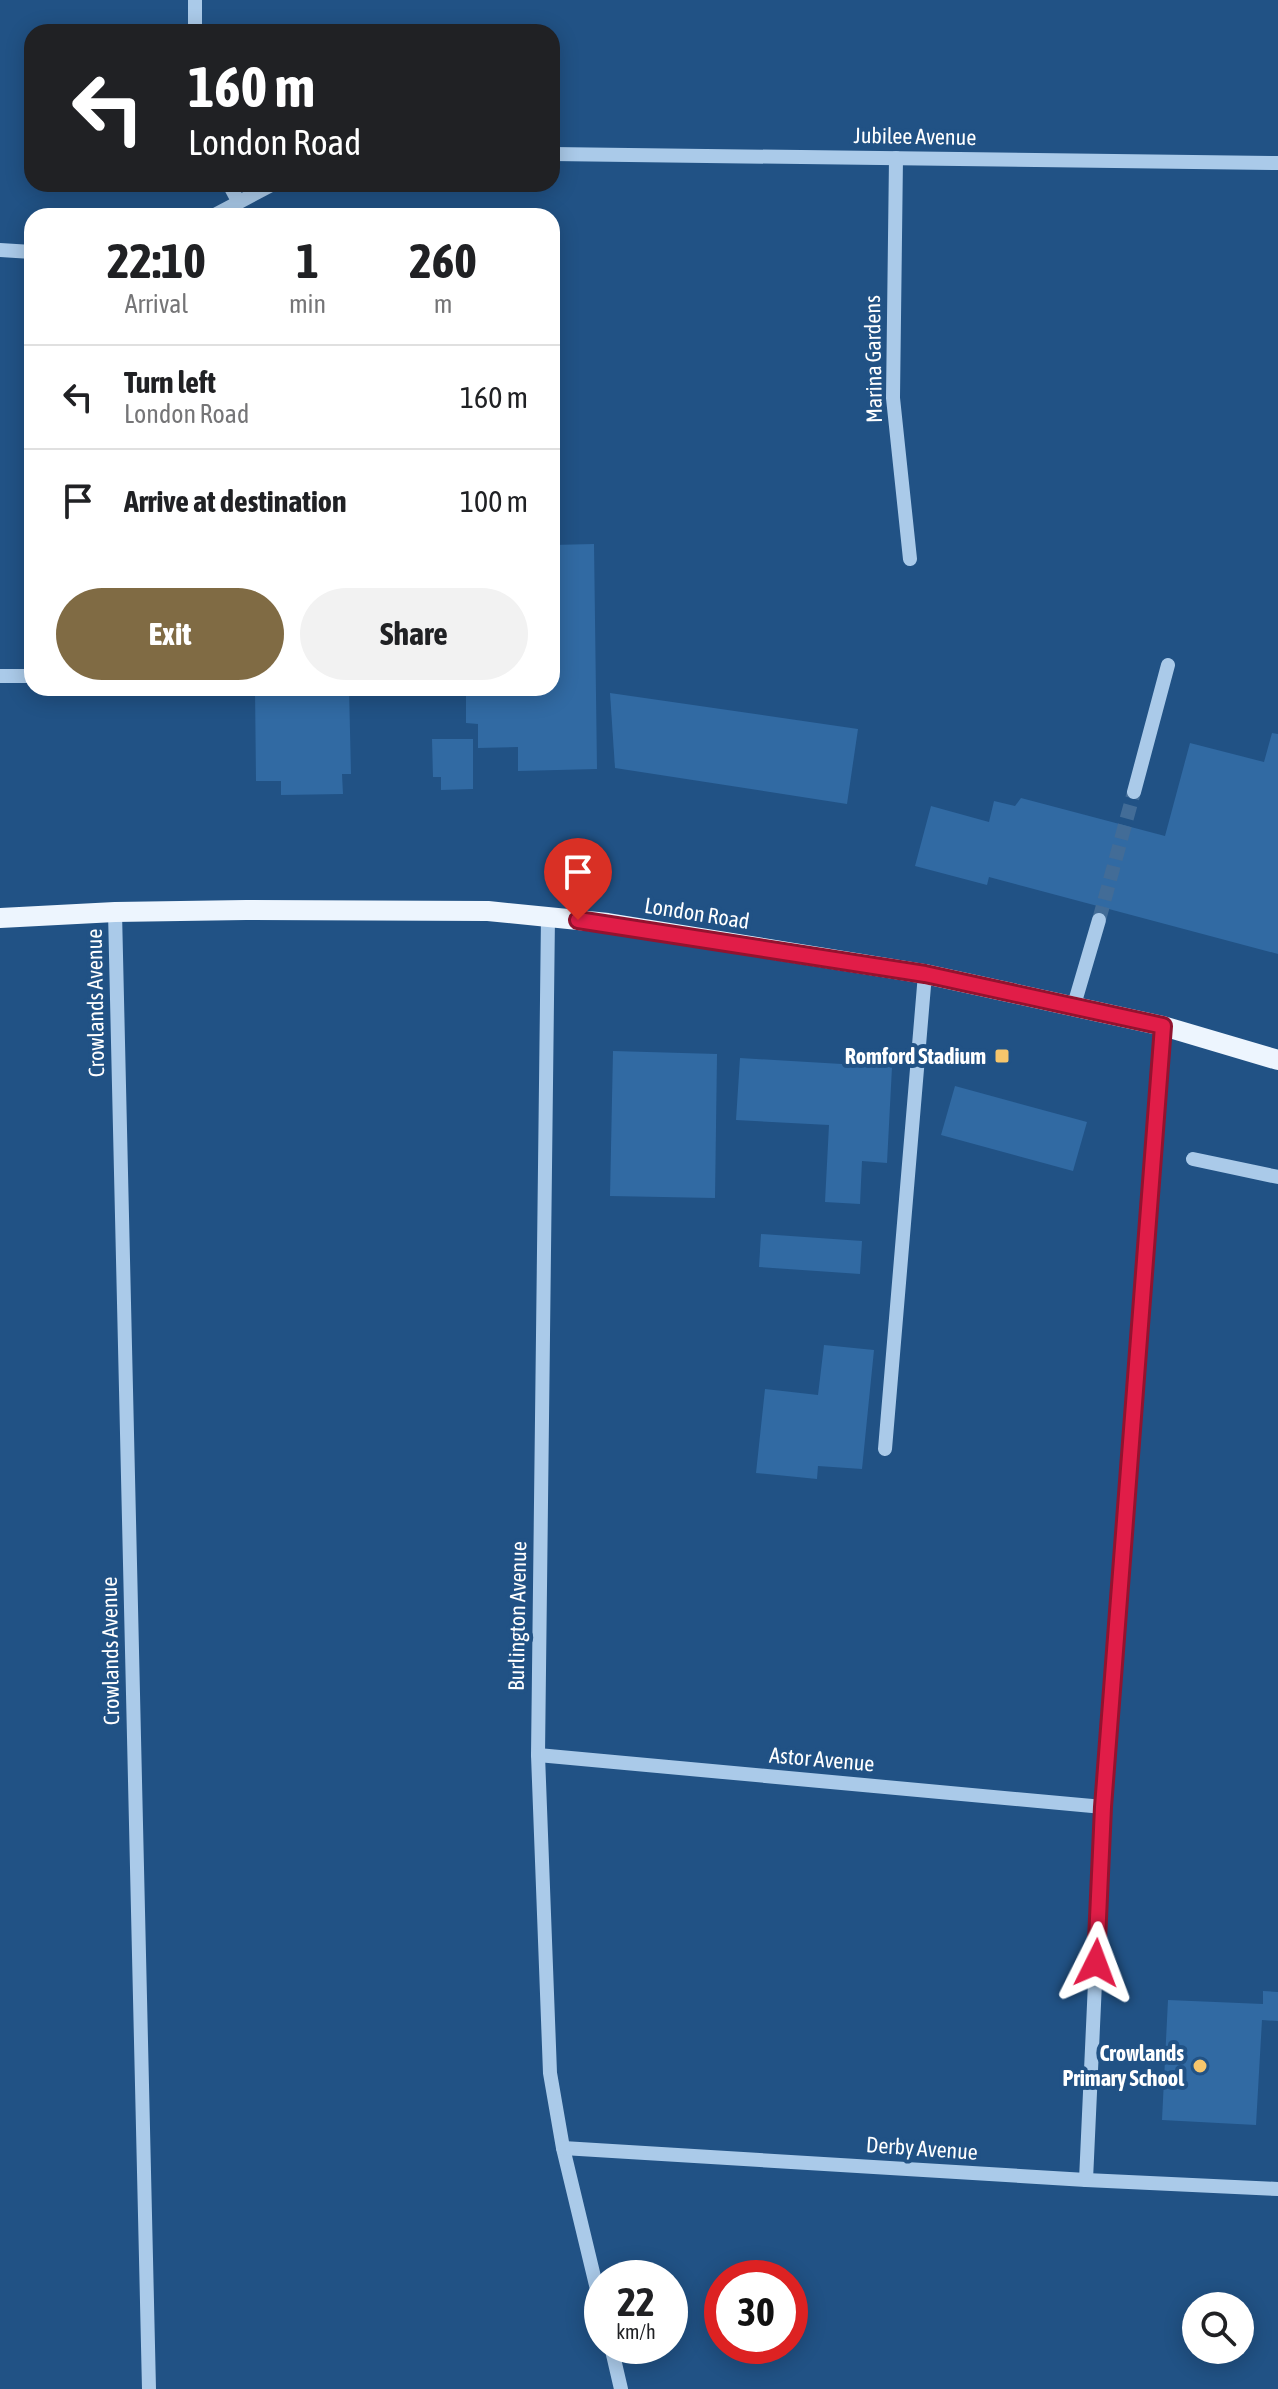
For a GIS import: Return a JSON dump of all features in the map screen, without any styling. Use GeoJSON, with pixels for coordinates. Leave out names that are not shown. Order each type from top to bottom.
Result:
{"type":"FeatureCollection","features":[{"type":"Feature","properties":{"kind":"main road","name":"London Road"},"geometry":{"type":"LineString","coordinates":[[0,918],[115,912],[472,911],[548,916],[925,974],[1163,1026],[1278,1060]]}},
{"type":"Feature","properties":{"kind":"street"},"geometry":{"type":"LineString","coordinates":[[195,0],[195,24]]}},
{"type":"Feature","properties":{"kind":"street","name":"Jubilee Avenue"},"geometry":{"type":"LineString","coordinates":[[560,154],[1278,163]]}},
{"type":"Feature","properties":{"kind":"street","name":"Marina Gardens"},"geometry":{"type":"LineString","coordinates":[[896,158],[893,398],[910,559]]}},
{"type":"Feature","properties":{"kind":"street"},"geometry":{"type":"LineString","coordinates":[[233,192],[238,201]]}},
{"type":"Feature","properties":{"kind":"street"},"geometry":{"type":"LineString","coordinates":[[226,208],[257,192]]}},
{"type":"Feature","properties":{"kind":"street"},"geometry":{"type":"LineString","coordinates":[[0,250],[24,252]]}},
{"type":"Feature","properties":{"kind":"street"},"geometry":{"type":"LineString","coordinates":[[1134,792],[1168,665]]}},
{"type":"Feature","properties":{"kind":"street"},"geometry":{"type":"LineString","coordinates":[[0,676],[24,676]]}},
{"type":"Feature","properties":{"kind":"street","name":"Crowlands Avenue"},"geometry":{"type":"LineString","coordinates":[[115,912],[149,2389]]}},
{"type":"Feature","properties":{"kind":"street","name":"Burlington Avenue"},"geometry":{"type":"LineString","coordinates":[[548,916],[538,1755],[550,2073],[563,2148],[590,2260]]}},
{"type":"Feature","properties":{"kind":"street"},"geometry":{"type":"LineString","coordinates":[[1074,1005],[1099,920]]}},
{"type":"Feature","properties":{"kind":"street"},"geometry":{"type":"LineString","coordinates":[[885,1449],[925,974]]}},
{"type":"Feature","properties":{"kind":"street"},"geometry":{"type":"LineString","coordinates":[[1086,2180],[1103,1807],[1163,1026]]}},
{"type":"Feature","properties":{"kind":"street"},"geometry":{"type":"LineString","coordinates":[[1193,1159],[1278,1177]]}},
{"type":"Feature","properties":{"kind":"street","name":"Astor Avenue"},"geometry":{"type":"LineString","coordinates":[[538,1755],[1103,1807]]}},
{"type":"Feature","properties":{"kind":"street","name":"Derby Avenue"},"geometry":{"type":"LineString","coordinates":[[563,2148],[1278,2189]]}},
{"type":"Feature","properties":{"kind":"street"},"geometry":{"type":"LineString","coordinates":[[615,2364],[621,2389]]}},
{"type":"Feature","properties":{"kind":"building"},"geometry":{"type":"Polygon","coordinates":[[[594,544],[597,769],[518,771],[518,747],[478,748],[478,724],[466,723],[466,696],[560,696],[560,545],[594,544]]]}},
{"type":"Feature","properties":{"kind":"building"},"geometry":{"type":"Polygon","coordinates":[[[610,693],[858,729],[847,804],[615,768],[610,693]]]}},
{"type":"Feature","properties":{"kind":"building"},"geometry":{"type":"Polygon","coordinates":[[[255,696],[349,696],[351,774],[342,774],[343,794],[281,795],[281,781],[256,781],[255,696]]]}},
{"type":"Feature","properties":{"kind":"building"},"geometry":{"type":"Polygon","coordinates":[[[1272,733],[1278,734],[1278,954],[989,877],[987,885],[915,866],[931,806],[989,822],[994,801],[1015,806],[1021,798],[1165,836],[1190,743],[1264,762],[1272,733]]]}},
{"type":"Feature","properties":{"kind":"building"},"geometry":{"type":"Polygon","coordinates":[[[432,739],[473,739],[473,789],[441,790],[441,777],[433,777],[432,739]]]}},
{"type":"Feature","properties":{"kind":"building"},"geometry":{"type":"Polygon","coordinates":[[[613,1051],[717,1054],[715,1198],[610,1196],[613,1051]]]}},
{"type":"Feature","properties":{"kind":"building"},"geometry":{"type":"Polygon","coordinates":[[[740,1058],[892,1067],[887,1163],[862,1161],[860,1204],[825,1202],[829,1125],[736,1120],[740,1058]]]}},
{"type":"Feature","properties":{"kind":"building"},"geometry":{"type":"Polygon","coordinates":[[[955,1086],[1087,1122],[1073,1171],[941,1135],[955,1086]]]}},
{"type":"Feature","properties":{"kind":"building"},"geometry":{"type":"Polygon","coordinates":[[[761,1234],[862,1241],[860,1274],[759,1267],[761,1234]]]}},
{"type":"Feature","properties":{"kind":"building"},"geometry":{"type":"Polygon","coordinates":[[[824,1345],[874,1350],[862,1469],[818,1466],[817,1479],[756,1473],[765,1389],[818,1395],[824,1345]]]}},
{"type":"Feature","properties":{"kind":"building"},"geometry":{"type":"Polygon","coordinates":[[[1263,1991],[1278,1992],[1278,2021],[1262,2020],[1256,2125],[1162,2120],[1168,2000],[1263,2004],[1263,1991]]]}},
{"type":"Feature","properties":{"kind":"tunnel"},"geometry":{"type":"LineString","coordinates":[[1099,920],[1134,792]]}},
{"type":"Feature","properties":{"kind":"place","name":"Romford Stadium"},"geometry":{"type":"Point","coordinates":[1002,1056]}},
{"type":"Feature","properties":{"kind":"place","name":"Crowlands Primary School"},"geometry":{"type":"Point","coordinates":[1200,2066]}},
{"type":"Feature","properties":{"kind":"route"},"geometry":{"type":"LineString","coordinates":[[578,920],[925,974],[1163,1026],[1103,1807],[1096,1963]]}}]}
